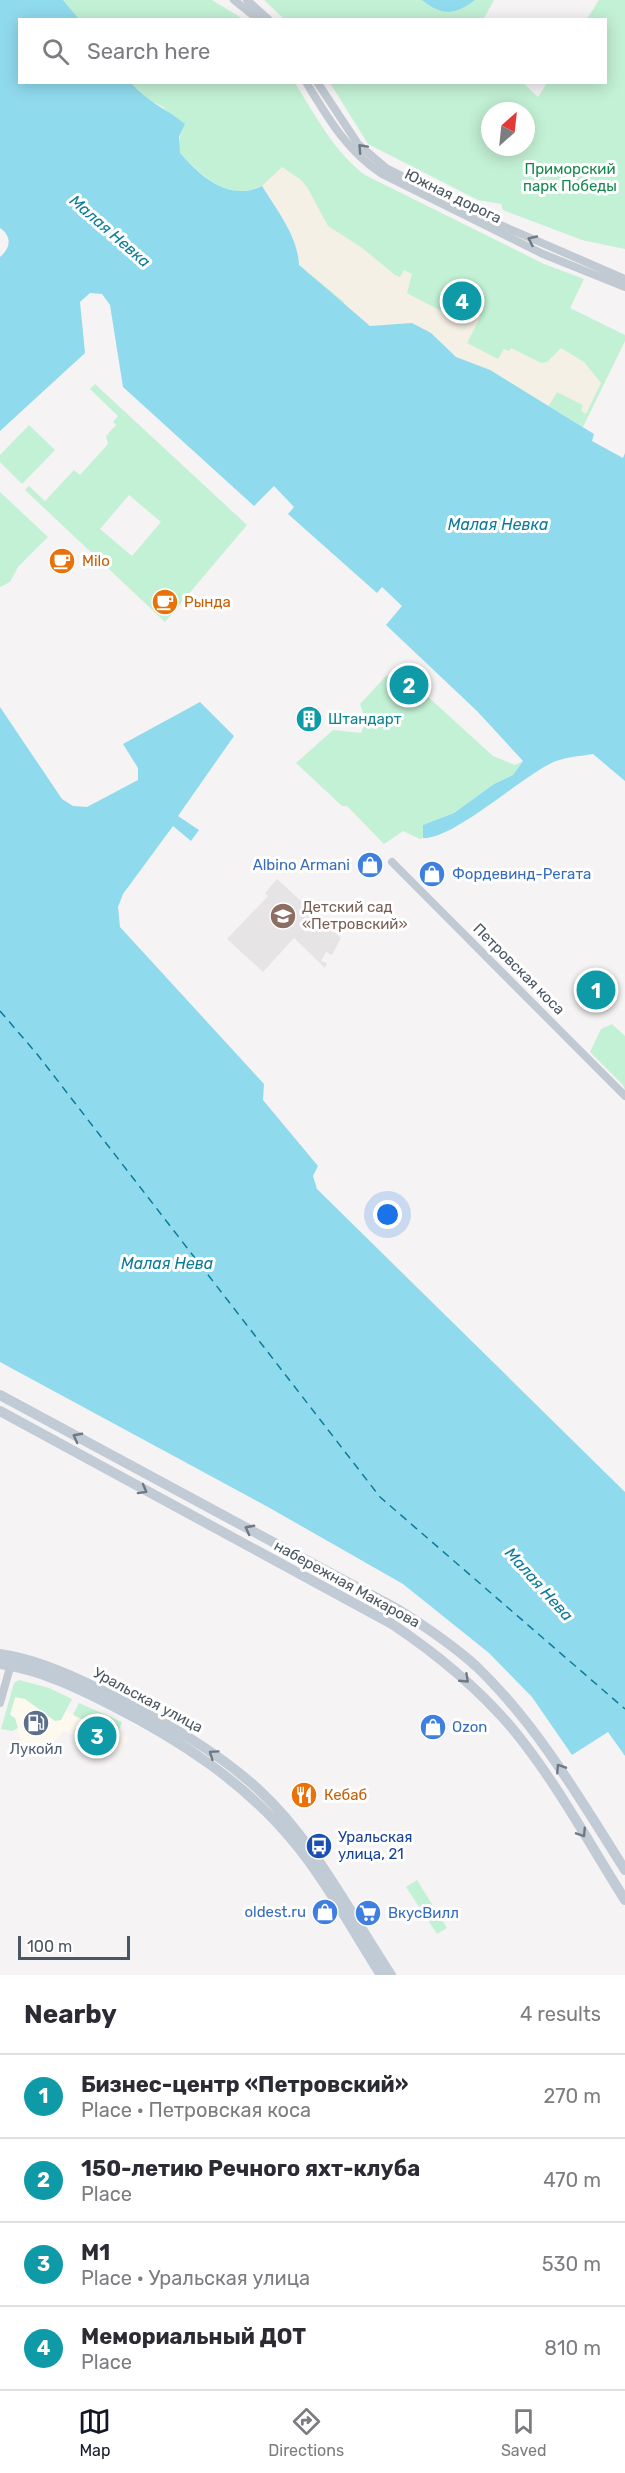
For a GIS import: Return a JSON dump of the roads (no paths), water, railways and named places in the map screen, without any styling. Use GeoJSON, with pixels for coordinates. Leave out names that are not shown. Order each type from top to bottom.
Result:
{"type":"FeatureCollection","features":[{"type":"Feature","properties":{"kind":"main road","name":"набережная Макарова"},"geometry":{"type":"LineString","coordinates":[[0,1395],[373,1595],[429,1629],[475,1666],[525,1719],[548,1750],[625,1870]]}},
{"type":"Feature","properties":{"kind":"main road","name":"набережная Макарова"},"geometry":{"type":"LineString","coordinates":[[0,1411],[392,1623],[419,1642],[464,1678],[513,1729],[625,1900]]}},
{"type":"Feature","properties":{"kind":"main road","name":"Уральская улица"},"geometry":{"type":"LineString","coordinates":[[0,1654],[8,1662],[82,1690],[160,1731],[222,1772],[266,1810],[294,1842],[381,1975]]}},
{"type":"Feature","properties":{"kind":"main road","name":"Уральская улица"},"geometry":{"type":"LineString","coordinates":[[8,1662],[66,1674],[155,1718],[202,1746],[259,1790],[311,1851],[391,1975]]}},
{"type":"Feature","properties":{"kind":"street"},"geometry":{"type":"LineString","coordinates":[[234,0],[256,18]]}},
{"type":"Feature","properties":{"kind":"street"},"geometry":{"type":"LineString","coordinates":[[247,0],[268,18]]}},
{"type":"Feature","properties":{"kind":"street","name":"Южная дорога"},"geometry":{"type":"LineString","coordinates":[[307,84],[345,143],[361,160],[382,174],[543,254],[625,287]]}},
{"type":"Feature","properties":{"kind":"street","name":"Южная дорога"},"geometry":{"type":"LineString","coordinates":[[318,84],[358,144],[386,168],[498,224],[625,279]]}},
{"type":"Feature","properties":{"kind":"street","name":"Петровская коса"},"geometry":{"type":"LineString","coordinates":[[392,862],[625,1096]]}},
{"type":"Feature","properties":{"kind":"street"},"geometry":{"type":"LineString","coordinates":[[0,1703],[8,1662]]}},
{"type":"Feature","properties":{"kind":"water","name":"Малая Невка"},"geometry":{"type":"Polygon","coordinates":[[[0,0],[63,0],[78,18],[18,18],[18,84],[132,84],[143,95],[185,124],[179,137],[180,153],[197,171],[227,189],[250,190],[262,186],[291,233],[299,265],[370,326],[412,323],[431,333],[456,357],[490,370],[594,434],[592,441],[623,458],[625,453],[625,781],[593,754],[556,761],[526,778],[471,818],[436,836],[423,838],[423,825],[454,813],[494,784],[513,775],[523,761],[477,711],[386,625],[402,606],[382,587],[377,593],[288,514],[294,507],[274,486],[254,506],[123,387],[110,305],[102,294],[90,293],[80,302],[85,353],[0,431],[0,257],[9,242],[7,235],[0,228],[0,0]]]}},
{"type":"Feature","properties":{"kind":"water"},"geometry":{"type":"Polygon","coordinates":[[[422,0],[475,0],[461,9],[449,12],[436,9],[422,0]]]}},
{"type":"Feature","properties":{"kind":"water","name":"Малая Нева"},"geometry":{"type":"Polygon","coordinates":[[[200,702],[234,736],[178,816],[199,830],[191,841],[173,826],[123,894],[118,907],[120,927],[264,1084],[263,1100],[318,1166],[313,1176],[317,1189],[625,1492],[625,1756],[608,1732],[572,1755],[532,1697],[489,1653],[403,1584],[268,1507],[0,1362],[0,707],[62,799],[73,806],[87,807],[138,780],[138,768],[123,744],[200,702]]]}},
{"type":"Feature","properties":{"kind":"place","name":"Мемориальный ДОТ"},"geometry":{"type":"Point","coordinates":[462,301]}},
{"type":"Feature","properties":{"kind":"place","name":"Milo"},"geometry":{"type":"Point","coordinates":[62,561]}},
{"type":"Feature","properties":{"kind":"place","name":"Рында"},"geometry":{"type":"Point","coordinates":[165,602]}},
{"type":"Feature","properties":{"kind":"place","name":"150-летию Речного яхт-клуба"},"geometry":{"type":"Point","coordinates":[409,685]}},
{"type":"Feature","properties":{"kind":"place","name":"Штандарт"},"geometry":{"type":"Point","coordinates":[309,719]}},
{"type":"Feature","properties":{"kind":"place","name":"Albino Armani"},"geometry":{"type":"Point","coordinates":[370,865]}},
{"type":"Feature","properties":{"kind":"place","name":"Фордевинд-Регата"},"geometry":{"type":"Point","coordinates":[432,874]}},
{"type":"Feature","properties":{"kind":"place","name":"Детский сад «Петровский»"},"geometry":{"type":"Point","coordinates":[283,916]}},
{"type":"Feature","properties":{"kind":"place","name":"Бизнес-центр «Петровский»"},"geometry":{"type":"Point","coordinates":[596,990]}},
{"type":"Feature","properties":{"kind":"place","name":"Лукойл"},"geometry":{"type":"Point","coordinates":[36,1723]}},
{"type":"Feature","properties":{"kind":"place","name":"Ozon"},"geometry":{"type":"Point","coordinates":[433,1727]}},
{"type":"Feature","properties":{"kind":"place","name":"М1"},"geometry":{"type":"Point","coordinates":[97,1736]}},
{"type":"Feature","properties":{"kind":"place","name":"Кебаб"},"geometry":{"type":"Point","coordinates":[304,1795]}},
{"type":"Feature","properties":{"kind":"place","name":"Уральская улица, 21"},"geometry":{"type":"Point","coordinates":[319,1846]}},
{"type":"Feature","properties":{"kind":"place","name":"oldest.ru"},"geometry":{"type":"Point","coordinates":[325,1912]}},
{"type":"Feature","properties":{"kind":"place","name":"ВкусВилл"},"geometry":{"type":"Point","coordinates":[368,1913]}},
{"type":"Feature","properties":{"kind":"park label","name":"Приморский парк Победы"},"geometry":{"type":"Point","coordinates":[570,178]}}]}
